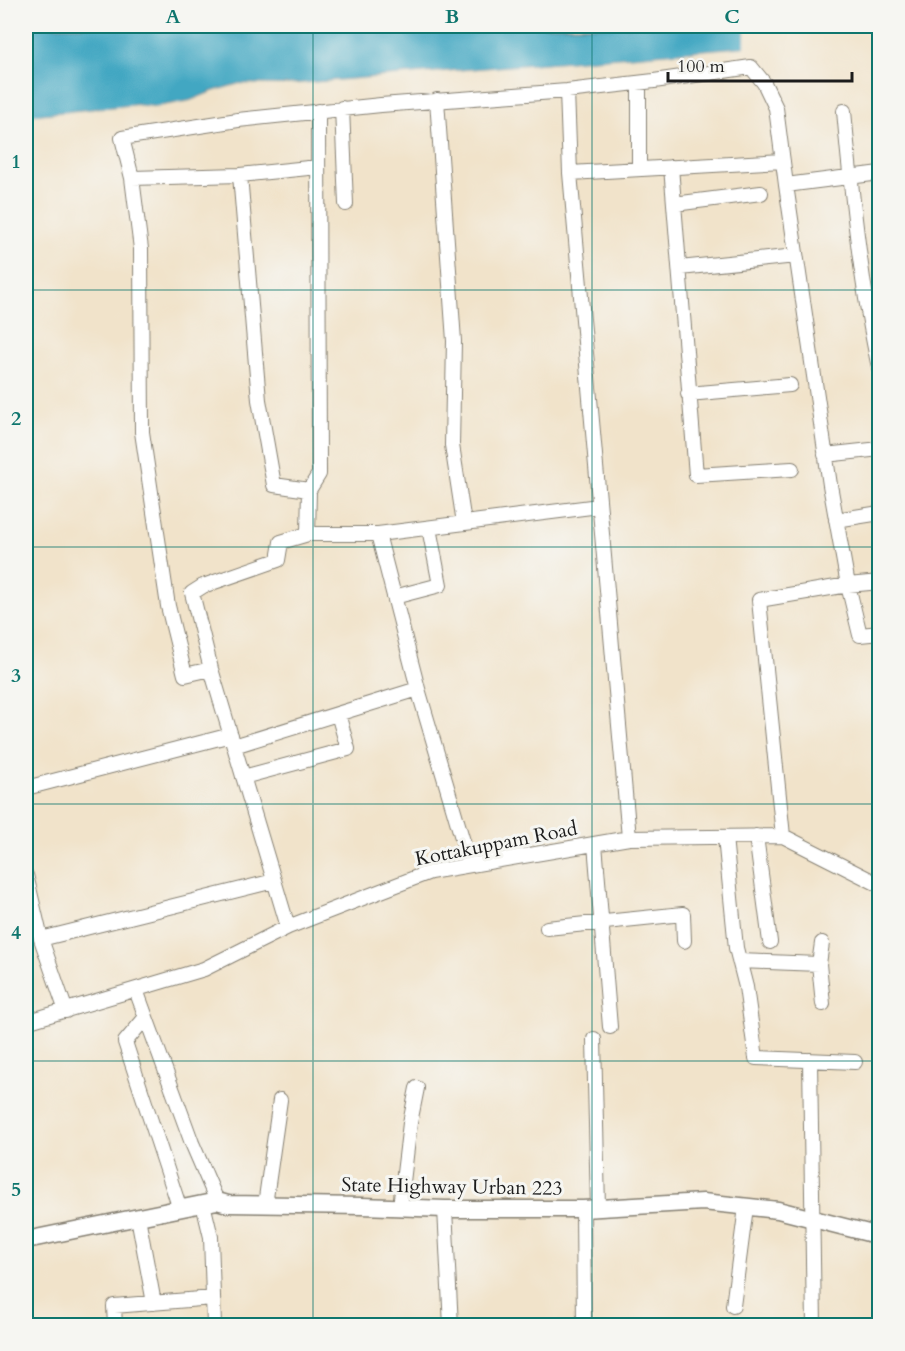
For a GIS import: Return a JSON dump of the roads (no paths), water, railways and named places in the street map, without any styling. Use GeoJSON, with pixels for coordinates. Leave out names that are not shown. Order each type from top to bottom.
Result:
{"type":"FeatureCollection","features":[{"type":"Feature","properties":{"kind":"main road","name":"State Highway Urban 223"},"geometry":{"type":"LineString","coordinates":[[26,1240],[210,1202],[445,1209],[591,1209],[703,1202],[778,1210],[879,1236]]}},
{"type":"Feature","properties":{"kind":"street"},"geometry":{"type":"LineString","coordinates":[[211,669],[184,675],[168,606],[142,432],[141,249],[132,178],[122,138],[238,120],[342,108],[567,91],[751,67],[764,83],[776,108],[825,455],[848,585],[860,635],[879,633]]}},
{"type":"Feature","properties":{"kind":"street"},"geometry":{"type":"LineString","coordinates":[[639,83],[639,169]]}},
{"type":"Feature","properties":{"kind":"street"},"geometry":{"type":"LineString","coordinates":[[567,91],[570,173],[628,838]]}},
{"type":"Feature","properties":{"kind":"street"},"geometry":{"type":"LineString","coordinates":[[437,100],[454,341],[452,445],[464,524]]}},
{"type":"Feature","properties":{"kind":"street"},"geometry":{"type":"LineString","coordinates":[[342,108],[346,204]]}},
{"type":"Feature","properties":{"kind":"street"},"geometry":{"type":"LineString","coordinates":[[308,534],[309,490],[320,474],[318,111]]}},
{"type":"Feature","properties":{"kind":"street"},"geometry":{"type":"LineString","coordinates":[[844,111],[850,177],[871,332],[879,372]]}},
{"type":"Feature","properties":{"kind":"street"},"geometry":{"type":"LineString","coordinates":[[570,173],[783,161]]}},
{"type":"Feature","properties":{"kind":"street"},"geometry":{"type":"LineString","coordinates":[[132,178],[240,176],[318,167]]}},
{"type":"Feature","properties":{"kind":"street"},"geometry":{"type":"LineString","coordinates":[[671,167],[696,475],[792,469]]}},
{"type":"Feature","properties":{"kind":"street"},"geometry":{"type":"LineString","coordinates":[[786,185],[879,173]]}},
{"type":"Feature","properties":{"kind":"street"},"geometry":{"type":"LineString","coordinates":[[240,176],[259,400],[274,485],[309,490]]}},
{"type":"Feature","properties":{"kind":"street"},"geometry":{"type":"LineString","coordinates":[[674,204],[761,193]]}},
{"type":"Feature","properties":{"kind":"street"},"geometry":{"type":"LineString","coordinates":[[680,268],[796,256]]}},
{"type":"Feature","properties":{"kind":"street"},"geometry":{"type":"LineString","coordinates":[[688,394],[790,385]]}},
{"type":"Feature","properties":{"kind":"street"},"geometry":{"type":"LineString","coordinates":[[825,455],[879,449]]}},
{"type":"Feature","properties":{"kind":"street"},"geometry":{"type":"LineString","coordinates":[[288,927],[211,669],[192,593],[203,586],[278,560],[280,542],[308,534],[378,534],[599,506]]}},
{"type":"Feature","properties":{"kind":"street"},"geometry":{"type":"LineString","coordinates":[[836,520],[879,513]]}},
{"type":"Feature","properties":{"kind":"street"},"geometry":{"type":"LineString","coordinates":[[394,597],[440,585],[429,528]]}},
{"type":"Feature","properties":{"kind":"street"},"geometry":{"type":"LineString","coordinates":[[378,534],[418,689],[470,865]]}},
{"type":"Feature","properties":{"kind":"street"},"geometry":{"type":"LineString","coordinates":[[783,836],[759,600],[879,582]]}},
{"type":"Feature","properties":{"kind":"street"},"geometry":{"type":"LineString","coordinates":[[26,788],[338,714],[418,689]]}},
{"type":"Feature","properties":{"kind":"street"},"geometry":{"type":"LineString","coordinates":[[243,777],[348,748],[338,714]]}},
{"type":"Feature","properties":{"kind":"street"},"geometry":{"type":"LineString","coordinates":[[756,836],[770,942]]}},
{"type":"Feature","properties":{"kind":"street","name":"Kottakuppam Road"},"geometry":{"type":"LineString","coordinates":[[26,1022],[204,969],[288,927],[430,872],[628,838],[783,836],[879,885]]}},
{"type":"Feature","properties":{"kind":"street"},"geometry":{"type":"LineString","coordinates":[[725,837],[736,948],[746,987],[756,1058],[855,1062]]}},
{"type":"Feature","properties":{"kind":"street"},"geometry":{"type":"LineString","coordinates":[[595,844],[610,1027]]}},
{"type":"Feature","properties":{"kind":"street"},"geometry":{"type":"LineString","coordinates":[[26,875],[41,939],[66,1011]]}},
{"type":"Feature","properties":{"kind":"street"},"geometry":{"type":"LineString","coordinates":[[41,939],[274,881]]}},
{"type":"Feature","properties":{"kind":"street"},"geometry":{"type":"LineString","coordinates":[[547,928],[683,914],[684,941]]}},
{"type":"Feature","properties":{"kind":"street"},"geometry":{"type":"LineString","coordinates":[[822,943],[819,964],[823,1004]]}},
{"type":"Feature","properties":{"kind":"street"},"geometry":{"type":"LineString","coordinates":[[739,961],[819,964]]}},
{"type":"Feature","properties":{"kind":"street"},"geometry":{"type":"LineString","coordinates":[[136,990],[192,1143],[210,1202],[214,1326]]}},
{"type":"Feature","properties":{"kind":"street"},"geometry":{"type":"LineString","coordinates":[[146,1017],[126,1042],[180,1209]]}},
{"type":"Feature","properties":{"kind":"street"},"geometry":{"type":"LineString","coordinates":[[584,1326],[591,1209],[594,1039]]}},
{"type":"Feature","properties":{"kind":"street"},"geometry":{"type":"LineString","coordinates":[[810,1060],[814,1326]]}},
{"type":"Feature","properties":{"kind":"street"},"geometry":{"type":"LineString","coordinates":[[400,1207],[410,1123],[417,1088]]}},
{"type":"Feature","properties":{"kind":"street"},"geometry":{"type":"LineString","coordinates":[[265,1205],[280,1100]]}},
{"type":"Feature","properties":{"kind":"street"},"geometry":{"type":"LineString","coordinates":[[733,1306],[746,1207]]}},
{"type":"Feature","properties":{"kind":"street"},"geometry":{"type":"LineString","coordinates":[[445,1209],[451,1326]]}},
{"type":"Feature","properties":{"kind":"street"},"geometry":{"type":"LineString","coordinates":[[138,1217],[154,1303]]}},
{"type":"Feature","properties":{"kind":"street"},"geometry":{"type":"LineString","coordinates":[[115,1326],[114,1306],[213,1298]]}},
{"type":"Feature","properties":{"kind":"water"},"geometry":{"type":"Polygon","coordinates":[[[26,26],[745,26],[746,47],[284,85],[239,84],[190,101],[156,107],[136,105],[26,116],[26,26]]]}}]}
